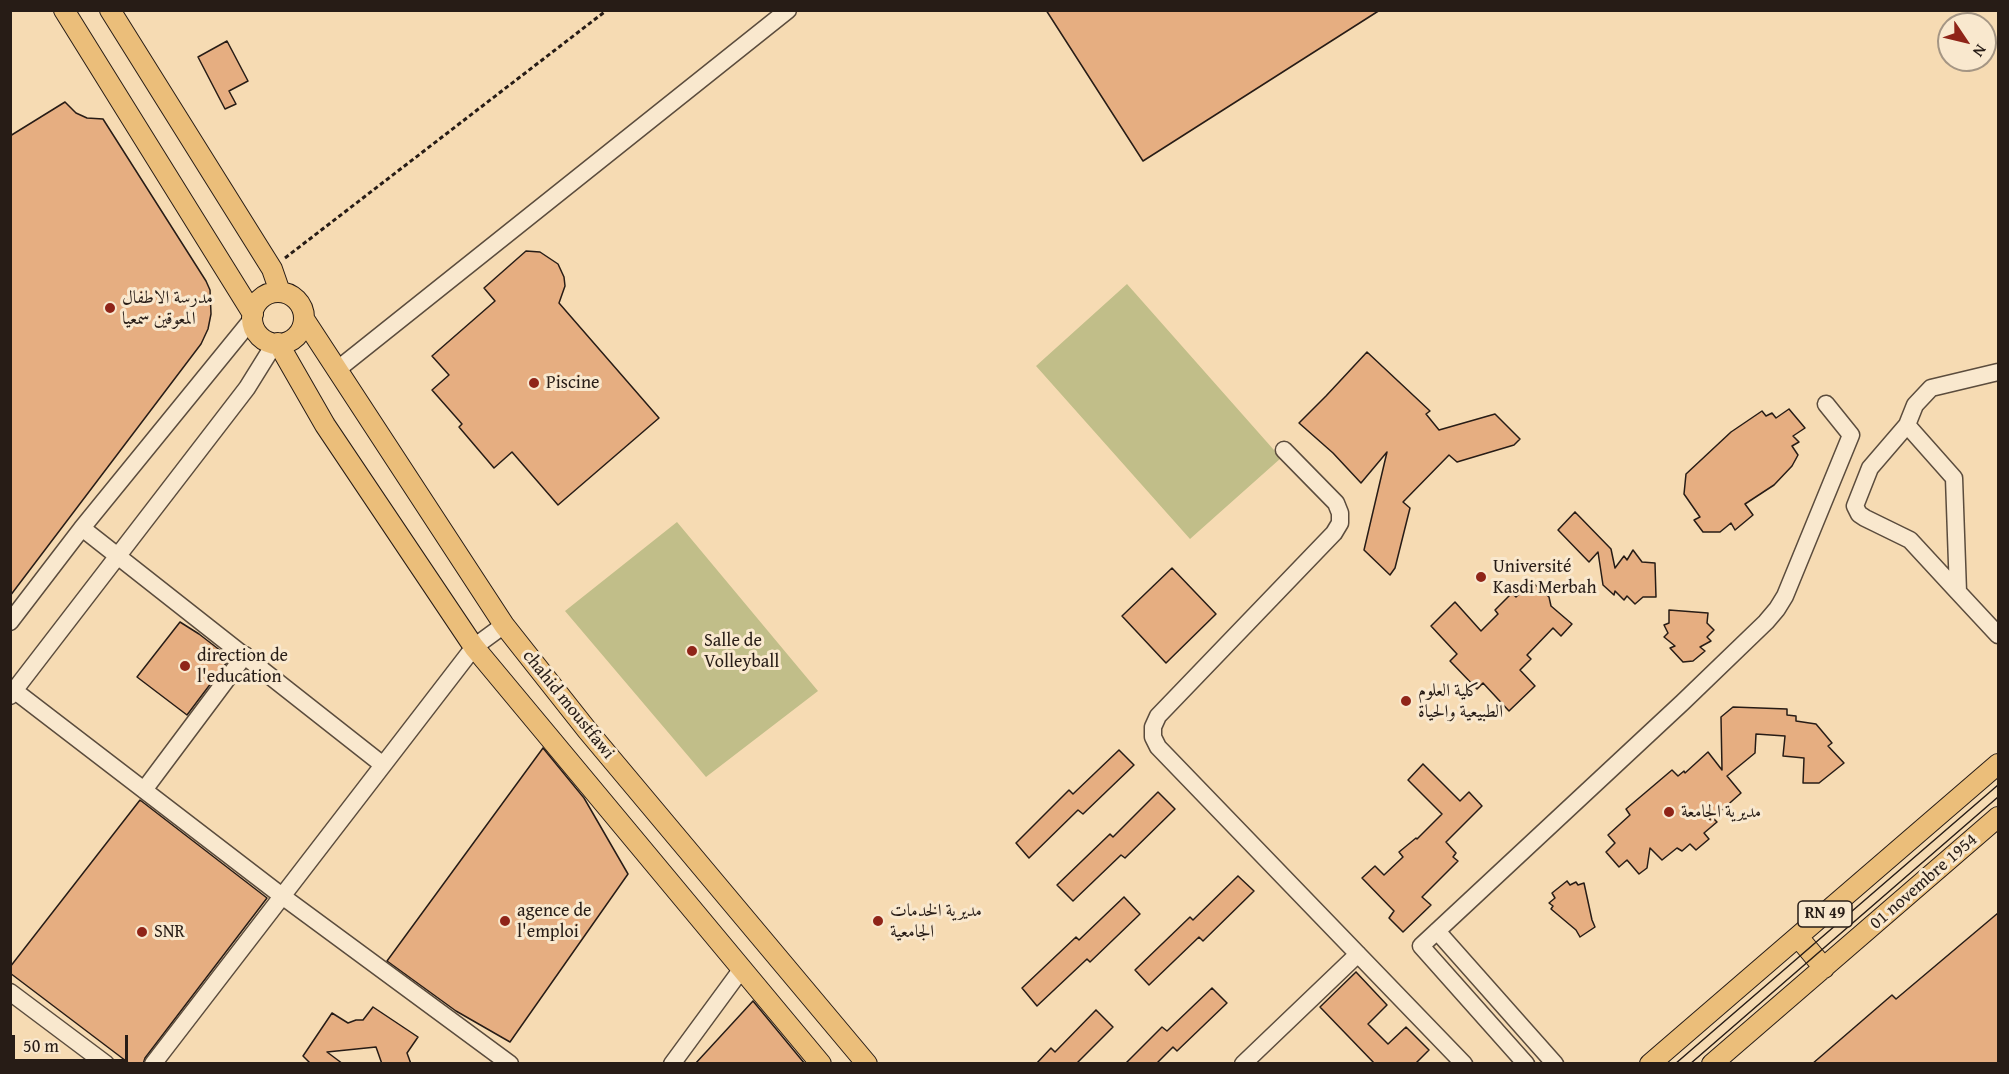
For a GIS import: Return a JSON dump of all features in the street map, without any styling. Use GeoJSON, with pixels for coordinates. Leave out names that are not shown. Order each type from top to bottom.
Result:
{"type":"FeatureCollection","features":[{"type":"Feature","properties":{"kind":"main road"},"geometry":{"type":"LineString","coordinates":[[64,10],[253,316],[257,332],[262,338],[277,343],[293,339],[299,333],[304,319],[300,303],[295,297],[280,292],[265,295],[255,306],[253,316]]}},
{"type":"Feature","properties":{"kind":"main road"},"geometry":{"type":"LineString","coordinates":[[110,10],[272,269],[280,292]]}},
{"type":"Feature","properties":{"kind":"main road","name":"chahid moustfawi"},"geometry":{"type":"LineString","coordinates":[[304,319],[504,625],[586,730],[867,1064]]}},
{"type":"Feature","properties":{"kind":"main road","name":"chahid moustfawi"},"geometry":{"type":"LineString","coordinates":[[277,343],[325,424],[474,647],[820,1064]]}},
{"type":"Feature","properties":{"kind":"main road","name":"RN 49"},"geometry":{"type":"LineString","coordinates":[[1650,1064],[1998,764]]}},
{"type":"Feature","properties":{"kind":"main road","name":"01 novembre 1954"},"geometry":{"type":"LineString","coordinates":[[1712,1064],[1998,817]]}},
{"type":"Feature","properties":{"kind":"main road"},"geometry":{"type":"LineString","coordinates":[[1798,937],[1824,968]]}},
{"type":"Feature","properties":{"kind":"street"},"geometry":{"type":"LineString","coordinates":[[338,369],[788,10]]}},
{"type":"Feature","properties":{"kind":"street"},"geometry":{"type":"LineString","coordinates":[[10,622],[82,528],[253,316]]}},
{"type":"Feature","properties":{"kind":"street"},"geometry":{"type":"LineString","coordinates":[[277,343],[247,388],[13,693],[510,1064]]}},
{"type":"Feature","properties":{"kind":"street"},"geometry":{"type":"LineString","coordinates":[[1998,372],[1931,388],[1915,405],[1907,425],[1870,468],[1855,507],[1865,518],[1910,540],[1998,635]]}},
{"type":"Feature","properties":{"kind":"street"},"geometry":{"type":"LineString","coordinates":[[1526,1064],[1421,946],[1683,702],[1777,609],[1789,586],[1851,435],[1826,404]]}},
{"type":"Feature","properties":{"kind":"street"},"geometry":{"type":"LineString","coordinates":[[1907,425],[1954,478],[1958,592]]}},
{"type":"Feature","properties":{"kind":"street"},"geometry":{"type":"LineString","coordinates":[[1284,450],[1336,503],[1340,513],[1340,523],[1334,533],[1158,716],[1153,727],[1153,737],[1158,747],[1464,1064]]}},
{"type":"Feature","properties":{"kind":"street"},"geometry":{"type":"LineString","coordinates":[[82,528],[383,765]]}},
{"type":"Feature","properties":{"kind":"street"},"geometry":{"type":"LineString","coordinates":[[153,1064],[474,647],[504,625]]}},
{"type":"Feature","properties":{"kind":"street"},"geometry":{"type":"LineString","coordinates":[[144,790],[245,655]]}},
{"type":"Feature","properties":{"kind":"street"},"geometry":{"type":"LineString","coordinates":[[1437,931],[1555,1064]]}},
{"type":"Feature","properties":{"kind":"street"},"geometry":{"type":"LineString","coordinates":[[1243,1064],[1358,954]]}},
{"type":"Feature","properties":{"kind":"street"},"geometry":{"type":"LineString","coordinates":[[672,1064],[741,970]]}},
{"type":"Feature","properties":{"kind":"street"},"geometry":{"type":"LineString","coordinates":[[10,992],[106,1064]]}},
{"type":"Feature","properties":{"kind":"path"},"geometry":{"type":"LineString","coordinates":[[272,269],[607,10]]}},
{"type":"Feature","properties":{"kind":"shaded area"},"geometry":{"type":"Polygon","coordinates":[[[1127,284],[1281,458],[1190,539],[1036,366],[1127,284]]]}},
{"type":"Feature","properties":{"kind":"shaded area","name":"Salle de Volleyball"},"geometry":{"type":"Polygon","coordinates":[[[677,522],[818,691],[706,777],[565,611],[677,522]]]}},
{"type":"Feature","properties":{"kind":"building"},"geometry":{"type":"Polygon","coordinates":[[[1046,10],[1380,10],[1143,161],[1046,10]]]}},
{"type":"Feature","properties":{"kind":"building"},"geometry":{"type":"Polygon","coordinates":[[[227,41],[248,81],[229,91],[236,104],[225,109],[198,57],[227,41]]]}},
{"type":"Feature","properties":{"kind":"building","name":"مدرسة الاطفال المعوقين سمعيا"},"geometry":{"type":"Polygon","coordinates":[[[65,102],[76,113],[87,118],[103,119],[206,281],[210,290],[211,314],[208,329],[201,344],[10,596],[10,136],[65,102]]]}},
{"type":"Feature","properties":{"kind":"building","name":"Piscine"},"geometry":{"type":"Polygon","coordinates":[[[526,251],[540,252],[558,264],[565,286],[559,303],[659,418],[558,505],[512,452],[494,468],[459,427],[462,424],[432,390],[449,375],[432,356],[495,301],[484,288],[526,251]]]}},
{"type":"Feature","properties":{"kind":"building"},"geometry":{"type":"Polygon","coordinates":[[[1367,352],[1430,411],[1426,414],[1439,430],[1495,414],[1520,439],[1514,445],[1457,462],[1449,455],[1403,502],[1410,508],[1395,568],[1390,575],[1364,550],[1387,452],[1361,483],[1333,453],[1299,423],[1367,352]]]}},
{"type":"Feature","properties":{"kind":"building"},"geometry":{"type":"Polygon","coordinates":[[[1789,409],[1805,428],[1793,436],[1799,442],[1792,446],[1798,455],[1792,466],[1774,485],[1745,504],[1753,515],[1735,530],[1731,523],[1720,532],[1703,532],[1694,520],[1700,517],[1684,494],[1686,474],[1731,432],[1762,411],[1766,416],[1772,413],[1776,418],[1789,409]]]}},
{"type":"Feature","properties":{"kind":"building"},"geometry":{"type":"Polygon","coordinates":[[[1575,512],[1611,549],[1615,568],[1624,556],[1627,560],[1633,550],[1642,562],[1655,563],[1656,597],[1643,597],[1635,604],[1627,596],[1624,600],[1615,591],[1614,595],[1603,585],[1598,552],[1589,562],[1558,530],[1575,512]]]}},
{"type":"Feature","properties":{"kind":"building"},"geometry":{"type":"Polygon","coordinates":[[[1172,568],[1216,614],[1166,663],[1122,616],[1172,568]]]}},
{"type":"Feature","properties":{"kind":"building"},"geometry":{"type":"Polygon","coordinates":[[[1532,582],[1549,597],[1551,606],[1572,624],[1561,636],[1553,628],[1527,655],[1531,659],[1520,670],[1535,686],[1509,711],[1483,683],[1477,689],[1450,661],[1457,654],[1431,626],[1455,602],[1481,631],[1498,614],[1495,610],[1512,593],[1516,597],[1532,582]]]}},
{"type":"Feature","properties":{"kind":"building"},"geometry":{"type":"Polygon","coordinates":[[[1669,610],[1708,613],[1707,623],[1714,630],[1707,637],[1711,641],[1700,647],[1705,651],[1693,661],[1683,662],[1670,648],[1675,646],[1664,637],[1668,633],[1664,625],[1669,623],[1669,610]]]}},
{"type":"Feature","properties":{"kind":"building","name":"direction de l'education"},"geometry":{"type":"Polygon","coordinates":[[[180,622],[230,658],[187,715],[137,677],[180,622]]]}},
{"type":"Feature","properties":{"kind":"building"},"geometry":{"type":"Polygon","coordinates":[[[1733,707],[1787,709],[1787,715],[1796,716],[1796,721],[1816,724],[1832,743],[1828,746],[1844,763],[1819,783],[1803,783],[1804,758],[1783,756],[1785,736],[1756,734],[1755,753],[1727,776],[1741,793],[1713,818],[1717,822],[1704,833],[1709,839],[1696,850],[1690,844],[1682,851],[1677,848],[1662,860],[1650,848],[1647,868],[1639,874],[1627,860],[1619,867],[1606,852],[1615,843],[1608,835],[1630,815],[1626,809],[1672,770],[1678,776],[1684,771],[1685,773],[1708,752],[1722,770],[1721,717],[1733,707]]]}},
{"type":"Feature","properties":{"kind":"building","name":"agence de l'emploi"},"geometry":{"type":"Polygon","coordinates":[[[543,748],[584,798],[628,874],[510,1042],[456,1011],[387,961],[543,748]]]}},
{"type":"Feature","properties":{"kind":"building"},"geometry":{"type":"Polygon","coordinates":[[[1119,750],[1134,765],[1083,814],[1078,810],[1029,858],[1016,843],[1069,790],[1073,794],[1119,750]]]}},
{"type":"Feature","properties":{"kind":"building"},"geometry":{"type":"Polygon","coordinates":[[[1423,764],[1460,801],[1469,792],[1482,806],[1446,842],[1456,853],[1453,857],[1458,861],[1422,897],[1431,905],[1403,932],[1389,918],[1394,911],[1362,878],[1375,866],[1384,875],[1403,857],[1399,852],[1417,839],[1442,814],[1408,780],[1423,764]]]}},
{"type":"Feature","properties":{"kind":"building"},"geometry":{"type":"Polygon","coordinates":[[[1158,792],[1175,809],[1125,858],[1121,855],[1073,901],[1057,885],[1110,834],[1113,837],[1158,792]]]}},
{"type":"Feature","properties":{"kind":"building","name":"SNR"},"geometry":{"type":"Polygon","coordinates":[[[140,800],[267,898],[145,1058],[143,1064],[130,1064],[10,973],[10,967],[140,800]]]}},
{"type":"Feature","properties":{"kind":"building"},"geometry":{"type":"Polygon","coordinates":[[[1238,876],[1254,891],[1203,941],[1199,937],[1149,985],[1135,970],[1190,917],[1193,920],[1238,876]]]}},
{"type":"Feature","properties":{"kind":"building"},"geometry":{"type":"Polygon","coordinates":[[[1567,881],[1570,885],[1576,882],[1578,885],[1584,883],[1595,927],[1580,937],[1576,930],[1551,909],[1553,906],[1549,903],[1555,898],[1552,893],[1567,881]]]}},
{"type":"Feature","properties":{"kind":"building"},"geometry":{"type":"Polygon","coordinates":[[[1124,897],[1140,914],[1090,962],[1087,959],[1037,1006],[1022,988],[1076,937],[1079,940],[1124,897]]]}},
{"type":"Feature","properties":{"kind":"building"},"geometry":{"type":"Polygon","coordinates":[[[1998,913],[1998,1064],[1812,1064],[1892,995],[1896,999],[1998,913]]]}},
{"type":"Feature","properties":{"kind":"building"},"geometry":{"type":"Polygon","coordinates":[[[1356,972],[1387,1005],[1368,1024],[1388,1044],[1406,1027],[1429,1050],[1415,1064],[1375,1064],[1320,1007],[1356,972]]]}},
{"type":"Feature","properties":{"kind":"building"},"geometry":{"type":"Polygon","coordinates":[[[1212,988],[1227,1003],[1177,1051],[1173,1047],[1156,1064],[1125,1064],[1162,1027],[1167,1031],[1212,988]]]}},
{"type":"Feature","properties":{"kind":"building"},"geometry":{"type":"Polygon","coordinates":[[[753,1001],[805,1064],[695,1064],[753,1001]]]}},
{"type":"Feature","properties":{"kind":"building"},"geometry":{"type":"Polygon","coordinates":[[[373,1007],[418,1037],[407,1053],[411,1064],[382,1064],[376,1047],[327,1052],[343,1064],[311,1064],[303,1056],[332,1013],[348,1023],[363,1020],[373,1007]]]}},
{"type":"Feature","properties":{"kind":"building"},"geometry":{"type":"Polygon","coordinates":[[[1096,1010],[1113,1027],[1076,1064],[1036,1064],[1051,1048],[1055,1052],[1096,1010]]]}},
{"type":"Feature","properties":{"kind":"tram line"},"geometry":{"type":"LineString","coordinates":[[1675,1064],[1998,785]]}},
{"type":"Feature","properties":{"kind":"tram line"},"geometry":{"type":"LineString","coordinates":[[1690,1064],[1998,797]]}},
{"type":"Feature","properties":{"kind":"place","name":"مدرسة الاطفال المعوقين سمعيا"},"geometry":{"type":"Point","coordinates":[110,308]}},
{"type":"Feature","properties":{"kind":"place","name":"Piscine"},"geometry":{"type":"Point","coordinates":[534,383]}},
{"type":"Feature","properties":{"kind":"place","name":"Université Kasdi Merbah"},"geometry":{"type":"Point","coordinates":[1481,577]}},
{"type":"Feature","properties":{"kind":"place","name":"Salle de Volleyball"},"geometry":{"type":"Point","coordinates":[692,651]}},
{"type":"Feature","properties":{"kind":"place","name":"direction de l'education"},"geometry":{"type":"Point","coordinates":[185,666]}},
{"type":"Feature","properties":{"kind":"place","name":"كلية العلوم الطبيعية والحياة"},"geometry":{"type":"Point","coordinates":[1406,701]}},
{"type":"Feature","properties":{"kind":"place","name":"مديرية الجامعة"},"geometry":{"type":"Point","coordinates":[1669,812]}},
{"type":"Feature","properties":{"kind":"place","name":"agence de l'emploi"},"geometry":{"type":"Point","coordinates":[505,921]}},
{"type":"Feature","properties":{"kind":"place","name":"مديرية الخدمات الجامعية"},"geometry":{"type":"Point","coordinates":[878,921]}},
{"type":"Feature","properties":{"kind":"place","name":"SNR"},"geometry":{"type":"Point","coordinates":[142,932]}}]}
